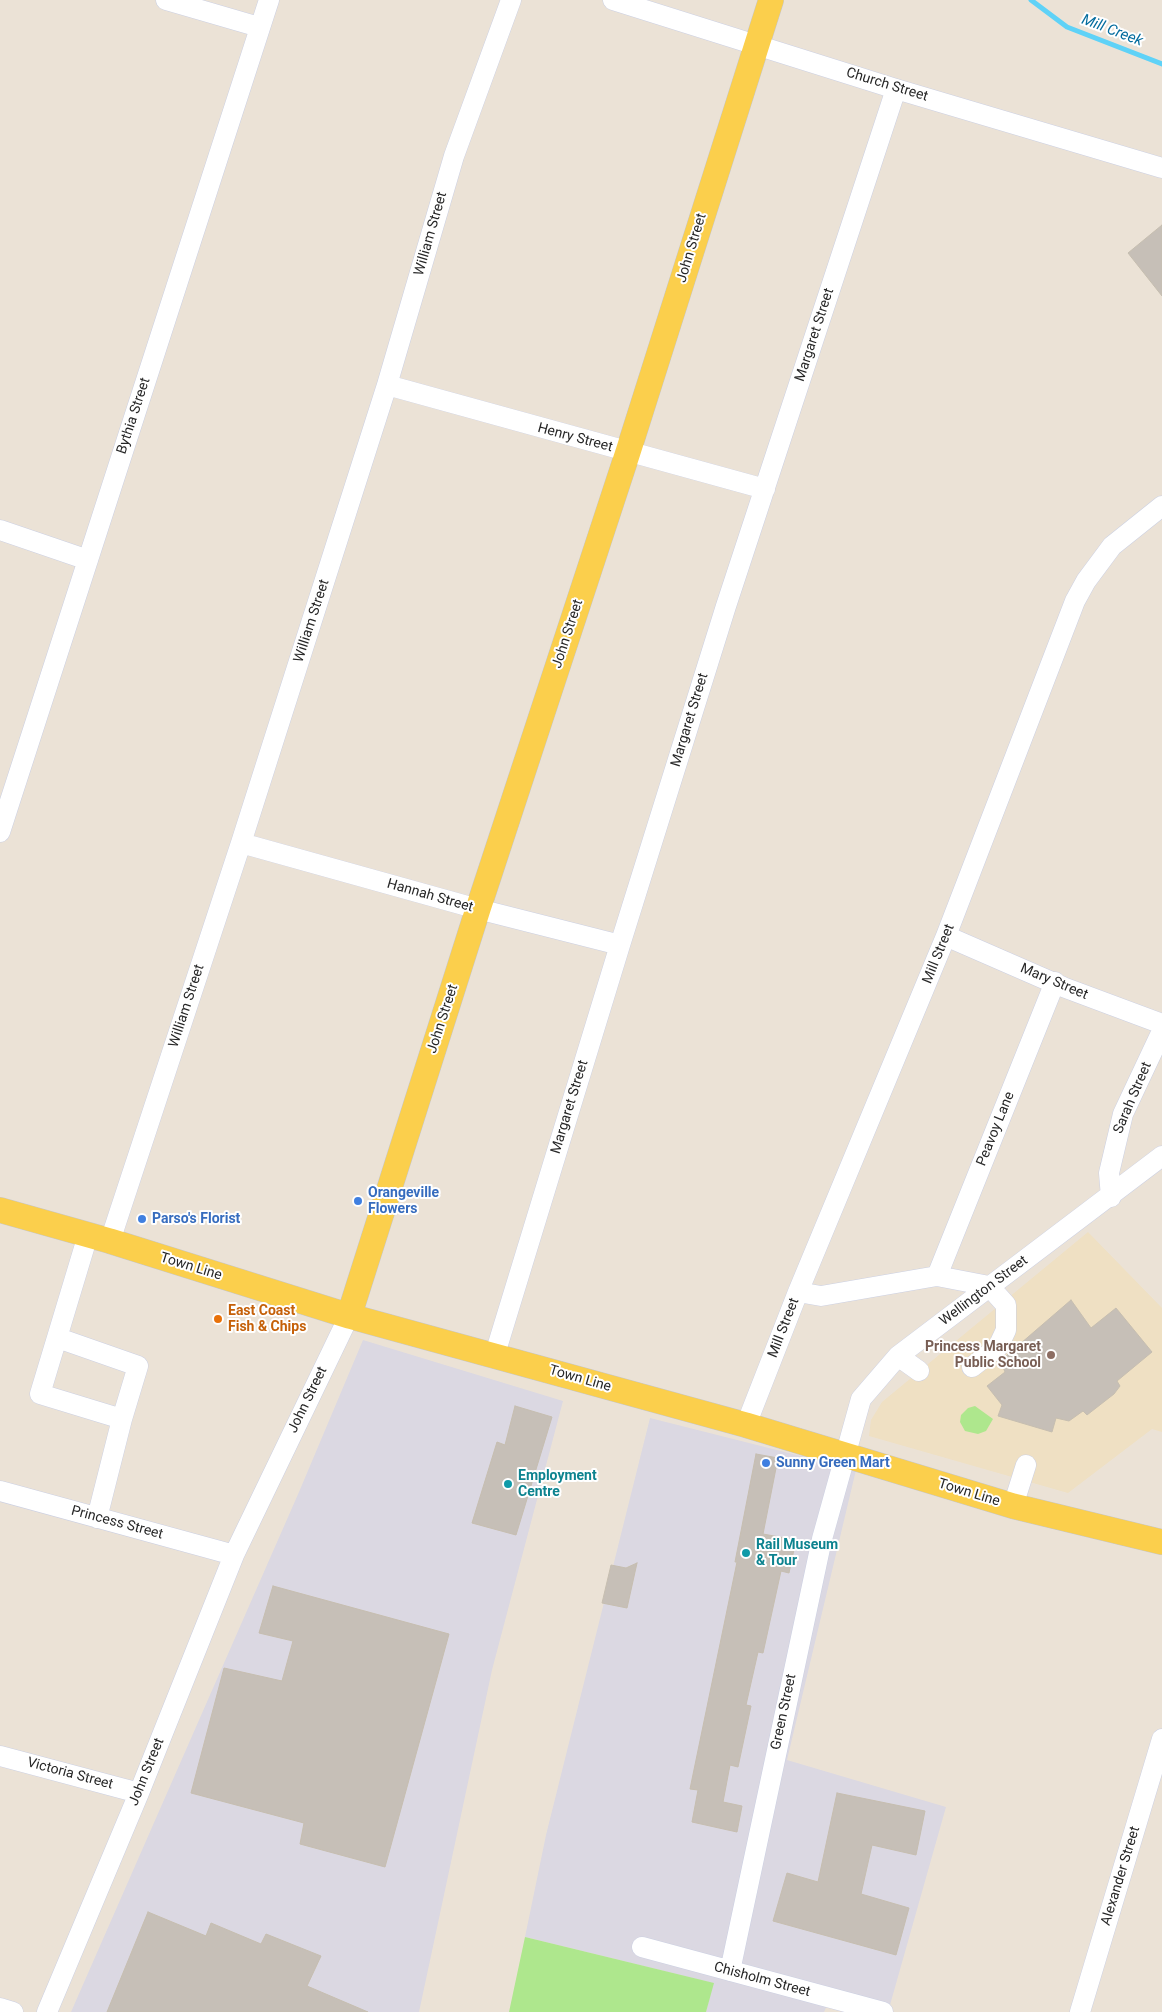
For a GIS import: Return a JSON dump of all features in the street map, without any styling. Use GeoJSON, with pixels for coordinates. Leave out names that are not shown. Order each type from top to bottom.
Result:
{"type":"FeatureCollection","features":[{"type":"Feature","properties":{"kind":"main road","name":"John Street"},"geometry":{"type":"LineString","coordinates":[[349,1316],[478,909],[628,452],[771,0]]}},
{"type":"Feature","properties":{"kind":"main road","name":"Town Line"},"geometry":{"type":"LineString","coordinates":[[0,1210],[99,1238],[349,1316],[495,1354],[746,1425],[1013,1506],[1162,1542]]}},
{"type":"Feature","properties":{"kind":"street"},"geometry":{"type":"LineString","coordinates":[[166,0],[259,27]]}},
{"type":"Feature","properties":{"kind":"street","name":"Bythia Street"},"geometry":{"type":"LineString","coordinates":[[0,832],[268,0]]}},
{"type":"Feature","properties":{"kind":"street","name":"William Street"},"geometry":{"type":"LineString","coordinates":[[122,1419],[40,1394],[58,1338],[99,1238],[241,843],[387,385],[454,156],[510,0]]}},
{"type":"Feature","properties":{"kind":"street","name":"Church Street"},"geometry":{"type":"LineString","coordinates":[[613,0],[896,89],[1162,168]]}},
{"type":"Feature","properties":{"kind":"street","name":"Margaret Street"},"geometry":{"type":"LineString","coordinates":[[495,1354],[620,945],[765,489],[896,89]]}},
{"type":"Feature","properties":{"kind":"street","name":"Henry Street"},"geometry":{"type":"LineString","coordinates":[[387,385],[765,489]]}},
{"type":"Feature","properties":{"kind":"street","name":"Mill Street"},"geometry":{"type":"LineString","coordinates":[[746,1425],[798,1292],[946,936],[1075,601],[1086,581],[1112,546],[1162,506]]}},
{"type":"Feature","properties":{"kind":"street"},"geometry":{"type":"LineString","coordinates":[[0,530],[88,560]]}},
{"type":"Feature","properties":{"kind":"street","name":"Hannah Street"},"geometry":{"type":"LineString","coordinates":[[241,843],[478,909],[620,945]]}},
{"type":"Feature","properties":{"kind":"street","name":"Mary Street"},"geometry":{"type":"LineString","coordinates":[[946,936],[1162,1024]]}},
{"type":"Feature","properties":{"kind":"street","name":"Peavoy Lane"},"geometry":{"type":"LineString","coordinates":[[937,1276],[1055,982]]}},
{"type":"Feature","properties":{"kind":"street","name":"Sarah Street"},"geometry":{"type":"LineString","coordinates":[[1111,1197],[1109,1173],[1123,1114],[1162,1031]]}},
{"type":"Feature","properties":{"kind":"street","name":"Wellington Street"},"geometry":{"type":"LineString","coordinates":[[844,1455],[861,1399],[898,1356],[989,1286],[1111,1197],[1162,1156]]}},
{"type":"Feature","properties":{"kind":"street"},"geometry":{"type":"LineString","coordinates":[[798,1292],[821,1296],[937,1276],[989,1286],[1006,1305],[1006,1330],[998,1347],[972,1367]]}},
{"type":"Feature","properties":{"kind":"street","name":"John Street"},"geometry":{"type":"LineString","coordinates":[[47,2012],[139,1793],[234,1555],[349,1316]]}},
{"type":"Feature","properties":{"kind":"street"},"geometry":{"type":"LineString","coordinates":[[58,1338],[138,1366],[122,1419],[97,1518]]}},
{"type":"Feature","properties":{"kind":"street"},"geometry":{"type":"LineString","coordinates":[[898,1356],[919,1371]]}},
{"type":"Feature","properties":{"kind":"street","name":"Green Street"},"geometry":{"type":"LineString","coordinates":[[730,1971],[822,1539],[844,1455]]}},
{"type":"Feature","properties":{"kind":"street"},"geometry":{"type":"LineString","coordinates":[[1013,1506],[1026,1465]]}},
{"type":"Feature","properties":{"kind":"street","name":"Princess Street"},"geometry":{"type":"LineString","coordinates":[[0,1491],[234,1555]]}},
{"type":"Feature","properties":{"kind":"street","name":"Alexander Street"},"geometry":{"type":"LineString","coordinates":[[1080,2012],[1162,1739]]}},
{"type":"Feature","properties":{"kind":"street","name":"Victoria Street"},"geometry":{"type":"LineString","coordinates":[[0,1756],[139,1793]]}},
{"type":"Feature","properties":{"kind":"street","name":"Chisholm Street"},"geometry":{"type":"LineString","coordinates":[[642,1947],[883,2012]]}},
{"type":"Feature","properties":{"kind":"street"},"geometry":{"type":"LineString","coordinates":[[0,2008],[13,2012]]}},
{"type":"Feature","properties":{"kind":"shaded area","name":"Princess Margaret Public School"},"geometry":{"type":"Polygon","coordinates":[[[1088,1232],[1162,1308],[1162,1432],[1152,1429],[1068,1493],[869,1436],[871,1420],[882,1402],[1088,1232]]]}},
{"type":"Feature","properties":{"kind":"shaded area"},"geometry":{"type":"Polygon","coordinates":[[[363,1340],[563,1401],[492,1670],[419,2012],[71,2012],[299,1492],[363,1340]]]}},
{"type":"Feature","properties":{"kind":"shaded area"},"geometry":{"type":"Polygon","coordinates":[[[650,1418],[856,1470],[787,1760],[946,1807],[888,2012],[828,2003],[824,2012],[706,2012],[713,1983],[525,1937],[546,1835],[650,1418]]]}},
{"type":"Feature","properties":{"kind":"green space"},"geometry":{"type":"Polygon","coordinates":[[[975,1406],[993,1419],[986,1431],[978,1434],[965,1431],[960,1422],[961,1415],[968,1408],[975,1406]]]}},
{"type":"Feature","properties":{"kind":"green space"},"geometry":{"type":"Polygon","coordinates":[[[525,1937],[714,1983],[706,2012],[509,2012],[525,1937]]]}},
{"type":"Feature","properties":{"kind":"building"},"geometry":{"type":"Polygon","coordinates":[[[1162,225],[1162,296],[1128,253],[1162,225]]]}},
{"type":"Feature","properties":{"kind":"building"},"geometry":{"type":"Polygon","coordinates":[[[1071,1300],[1091,1328],[1116,1308],[1152,1352],[1117,1381],[1120,1386],[1114,1394],[1087,1415],[1083,1411],[1069,1421],[1056,1418],[1052,1432],[998,1416],[1002,1405],[987,1386],[1005,1372],[1003,1367],[1010,1361],[1006,1356],[1071,1300]]]}},
{"type":"Feature","properties":{"kind":"building","name":"Employment Centre"},"geometry":{"type":"Polygon","coordinates":[[[515,1406],[552,1417],[516,1535],[472,1523],[497,1442],[505,1445],[515,1406]]]}},
{"type":"Feature","properties":{"kind":"building"},"geometry":{"type":"Polygon","coordinates":[[[756,1454],[778,1458],[763,1534],[796,1540],[789,1573],[781,1571],[763,1653],[758,1652],[746,1705],[751,1706],[738,1767],[730,1765],[723,1802],[742,1806],[737,1832],[692,1822],[698,1790],[690,1789],[737,1562],[735,1562],[756,1454]]]}},
{"type":"Feature","properties":{"kind":"building"},"geometry":{"type":"Polygon","coordinates":[[[637,1563],[627,1608],[602,1603],[611,1565],[626,1568],[637,1563]]]}},
{"type":"Feature","properties":{"kind":"building"},"geometry":{"type":"Polygon","coordinates":[[[273,1586],[449,1634],[385,1867],[300,1844],[304,1823],[191,1793],[224,1668],[282,1681],[293,1641],[259,1633],[273,1586]]]}},
{"type":"Feature","properties":{"kind":"building"},"geometry":{"type":"Polygon","coordinates":[[[837,1793],[925,1811],[916,1855],[872,1845],[861,1894],[909,1908],[896,1955],[773,1921],[787,1873],[818,1882],[837,1793]]]}},
{"type":"Feature","properties":{"kind":"building"},"geometry":{"type":"Polygon","coordinates":[[[148,1912],[206,1936],[211,1923],[261,1944],[266,1934],[321,1956],[307,1986],[368,2012],[107,2012],[148,1912]]]}},
{"type":"Feature","properties":{"kind":"waterway","name":"Mill Creek"},"geometry":{"type":"LineString","coordinates":[[1031,0],[1067,27],[1162,64]]}},
{"type":"Feature","properties":{"kind":"place","name":"Orangeville Flowers"},"geometry":{"type":"Point","coordinates":[358,1201]}},
{"type":"Feature","properties":{"kind":"place","name":"Parso's Florist"},"geometry":{"type":"Point","coordinates":[142,1219]}},
{"type":"Feature","properties":{"kind":"place","name":"East Coast Fish & Chips"},"geometry":{"type":"Point","coordinates":[218,1319]}},
{"type":"Feature","properties":{"kind":"place","name":"Princess Margaret Public School"},"geometry":{"type":"Point","coordinates":[1051,1355]}},
{"type":"Feature","properties":{"kind":"place","name":"Sunny Green Mart"},"geometry":{"type":"Point","coordinates":[766,1463]}},
{"type":"Feature","properties":{"kind":"place","name":"Employment Centre"},"geometry":{"type":"Point","coordinates":[508,1484]}},
{"type":"Feature","properties":{"kind":"place","name":"Rail Museum & Tour"},"geometry":{"type":"Point","coordinates":[746,1553]}}]}
